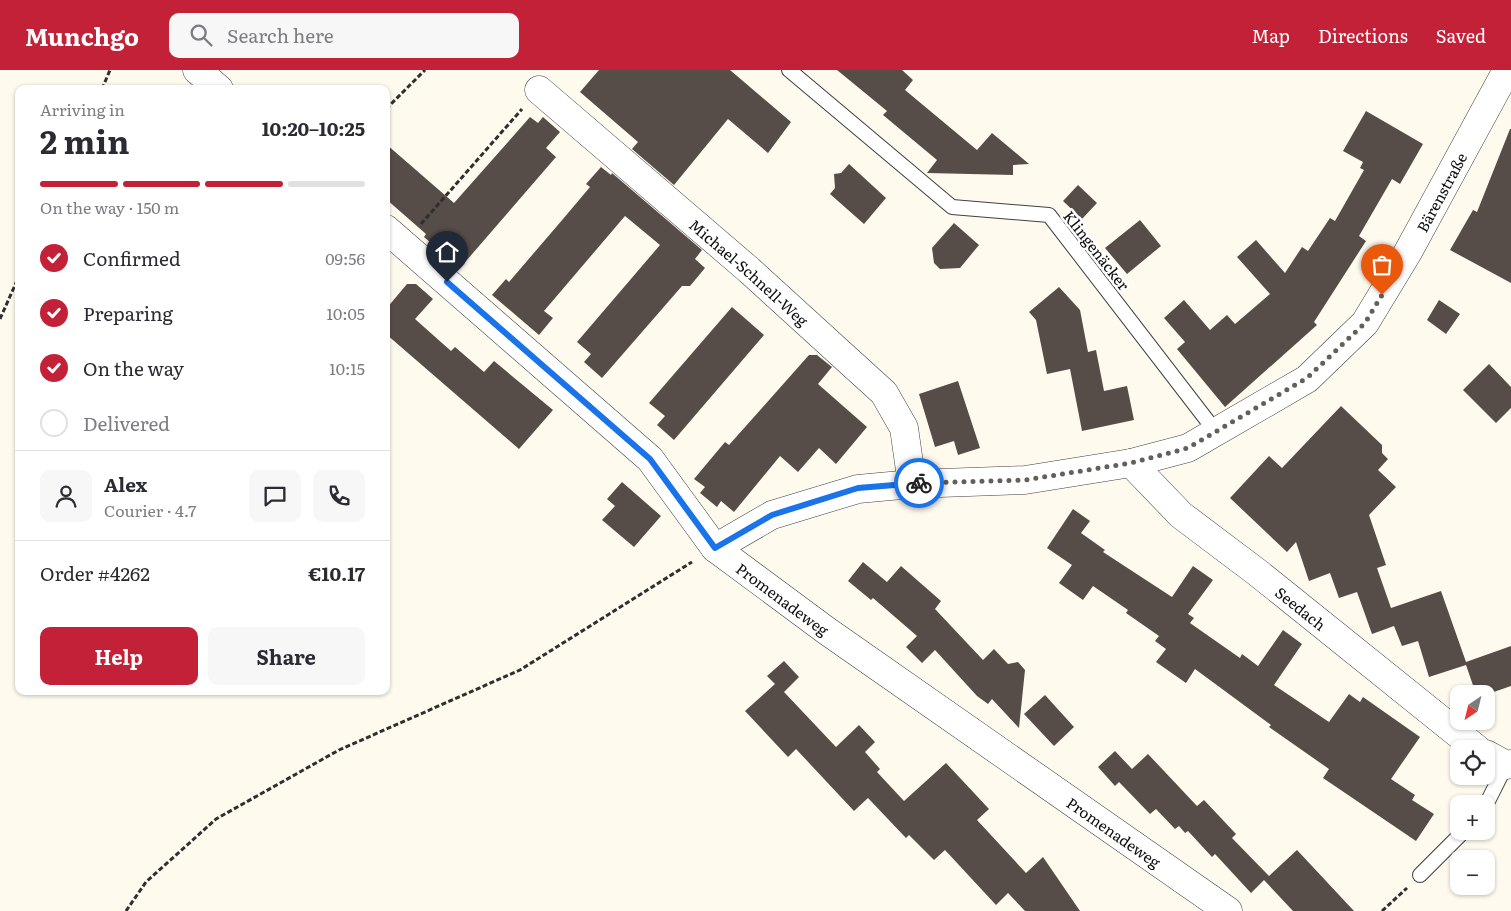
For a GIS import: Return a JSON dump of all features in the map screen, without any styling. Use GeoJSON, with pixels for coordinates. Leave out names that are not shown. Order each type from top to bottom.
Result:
{"type":"FeatureCollection","features":[{"type":"Feature","properties":{"kind":"street"},"geometry":{"type":"LineString","coordinates":[[197,70],[214,85]]}},
{"type":"Feature","properties":{"kind":"street","name":"Bärenstraße"},"geometry":{"type":"LineString","coordinates":[[715,548],[772,515],[858,488],[1025,480],[1131,463],[1188,448],[1307,378],[1365,323],[1408,252],[1507,70]]}},
{"type":"Feature","properties":{"kind":"street","name":"Michael-Schnell-Weg"},"geometry":{"type":"LineString","coordinates":[[539,90],[749,270],[884,393],[904,428],[912,484]]}},
{"type":"Feature","properties":{"kind":"street","name":"Promenadeweg"},"geometry":{"type":"LineString","coordinates":[[395,237],[650,459],[715,548],[827,631],[1228,911]]}},
{"type":"Feature","properties":{"kind":"street","name":"Seedach"},"geometry":{"type":"LineString","coordinates":[[1131,463],[1181,515],[1258,573],[1465,740]]}},
{"type":"Feature","properties":{"kind":"lane","name":"Klingenäcker"},"geometry":{"type":"LineString","coordinates":[[789,70],[952,207],[1049,215],[1216,432]]}},
{"type":"Feature","properties":{"kind":"lane"},"geometry":{"type":"LineString","coordinates":[[1489,795],[1501,761]]}},
{"type":"Feature","properties":{"kind":"lane"},"geometry":{"type":"LineString","coordinates":[[1420,875],[1455,840]]}},
{"type":"Feature","properties":{"kind":"path"},"geometry":{"type":"LineString","coordinates":[[104,85],[110,70]]}},
{"type":"Feature","properties":{"kind":"path"},"geometry":{"type":"LineString","coordinates":[[390,105],[425,70]]}},
{"type":"Feature","properties":{"kind":"path"},"geometry":{"type":"LineString","coordinates":[[395,237],[539,90]]}},
{"type":"Feature","properties":{"kind":"path"},"geometry":{"type":"LineString","coordinates":[[0,319],[15,285]]}},
{"type":"Feature","properties":{"kind":"path"},"geometry":{"type":"LineString","coordinates":[[126,911],[146,882],[216,819],[339,750],[520,670],[715,548]]}},
{"type":"Feature","properties":{"kind":"path"},"geometry":{"type":"LineString","coordinates":[[1382,911],[1420,875]]}},
{"type":"Feature","properties":{"kind":"building"},"geometry":{"type":"Polygon","coordinates":[[[599,70],[730,70],[791,122],[768,153],[728,119],[674,185],[632,149],[638,142],[580,92],[599,70]]]}},
{"type":"Feature","properties":{"kind":"building"},"geometry":{"type":"Polygon","coordinates":[[[837,70],[902,70],[913,80],[905,90],[977,150],[992,133],[1029,164],[1013,165],[1013,175],[927,173],[937,160],[883,115],[887,111],[837,70]]]}},
{"type":"Feature","properties":{"kind":"building"},"geometry":{"type":"Polygon","coordinates":[[[1366,111],[1423,144],[1400,184],[1392,179],[1359,236],[1366,241],[1314,322],[1317,325],[1225,407],[1177,349],[1185,342],[1164,318],[1184,300],[1210,330],[1227,315],[1235,324],[1270,294],[1237,257],[1256,240],[1285,273],[1302,247],[1308,251],[1330,218],[1335,221],[1364,170],[1360,168],[1363,162],[1343,151],[1366,111]]]}},
{"type":"Feature","properties":{"kind":"building"},"geometry":{"type":"Polygon","coordinates":[[[530,117],[538,123],[543,117],[560,132],[546,148],[556,157],[460,268],[424,237],[426,234],[390,202],[390,147],[454,203],[530,117]]]}},
{"type":"Feature","properties":{"kind":"building"},"geometry":{"type":"Polygon","coordinates":[[[1510,129],[1511,283],[1450,250],[1473,210],[1477,212],[1510,129]]]}},
{"type":"Feature","properties":{"kind":"building"},"geometry":{"type":"Polygon","coordinates":[[[849,164],[886,198],[864,224],[830,194],[835,188],[834,174],[841,173],[849,164]]]}},
{"type":"Feature","properties":{"kind":"building"},"geometry":{"type":"Polygon","coordinates":[[[601,167],[611,175],[612,173],[702,250],[695,259],[705,268],[690,286],[682,286],[602,378],[584,362],[591,354],[577,342],[660,245],[625,216],[544,311],[553,318],[539,335],[492,295],[506,279],[509,282],[563,219],[590,187],[586,184],[601,167]]]}},
{"type":"Feature","properties":{"kind":"building"},"geometry":{"type":"Polygon","coordinates":[[[1078,185],[1097,203],[1082,219],[1063,201],[1078,185]]]}},
{"type":"Feature","properties":{"kind":"building"},"geometry":{"type":"Polygon","coordinates":[[[1140,220],[1161,246],[1127,274],[1105,248],[1140,220]]]}},
{"type":"Feature","properties":{"kind":"building"},"geometry":{"type":"Polygon","coordinates":[[[954,223],[979,245],[960,268],[940,269],[934,263],[932,248],[954,223]]]}},
{"type":"Feature","properties":{"kind":"building"},"geometry":{"type":"Polygon","coordinates":[[[407,284],[416,284],[433,299],[415,319],[451,351],[455,347],[484,372],[494,361],[553,410],[519,449],[390,337],[390,304],[407,284]]]}},
{"type":"Feature","properties":{"kind":"building"},"geometry":{"type":"Polygon","coordinates":[[[1059,287],[1080,310],[1088,352],[1096,350],[1104,391],[1127,386],[1134,420],[1082,431],[1070,369],[1047,374],[1036,320],[1029,312],[1059,287]]]}},
{"type":"Feature","properties":{"kind":"building"},"geometry":{"type":"Polygon","coordinates":[[[1439,300],[1460,314],[1446,334],[1427,320],[1439,300]]]}},
{"type":"Feature","properties":{"kind":"building"},"geometry":{"type":"Polygon","coordinates":[[[732,307],[764,335],[674,440],[657,425],[665,416],[649,403],[732,307]]]}},
{"type":"Feature","properties":{"kind":"building"},"geometry":{"type":"Polygon","coordinates":[[[809,355],[817,355],[832,367],[818,384],[867,427],[836,464],[819,448],[798,472],[780,456],[734,512],[721,501],[717,507],[700,493],[705,487],[694,479],[725,442],[729,445],[809,355]]]}},
{"type":"Feature","properties":{"kind":"building"},"geometry":{"type":"Polygon","coordinates":[[[1489,364],[1511,387],[1511,408],[1496,423],[1463,390],[1489,364]]]}},
{"type":"Feature","properties":{"kind":"building"},"geometry":{"type":"Polygon","coordinates":[[[958,381],[980,448],[958,455],[954,441],[935,447],[919,394],[958,381]]]}},
{"type":"Feature","properties":{"kind":"building"},"geometry":{"type":"Polygon","coordinates":[[[1341,406],[1382,445],[1382,453],[1388,459],[1378,470],[1396,487],[1369,515],[1386,565],[1377,568],[1391,608],[1441,591],[1466,662],[1511,646],[1511,686],[1495,692],[1495,685],[1473,685],[1466,665],[1429,677],[1418,641],[1402,646],[1394,626],[1372,634],[1357,592],[1339,598],[1330,573],[1309,581],[1296,542],[1287,552],[1230,498],[1269,456],[1282,468],[1341,406]]]}},
{"type":"Feature","properties":{"kind":"building"},"geometry":{"type":"Polygon","coordinates":[[[622,482],[661,516],[634,547],[602,520],[615,506],[607,499],[622,482]]]}},
{"type":"Feature","properties":{"kind":"building"},"geometry":{"type":"Polygon","coordinates":[[[1073,509],[1090,521],[1081,533],[1105,550],[1103,552],[1172,597],[1193,566],[1213,580],[1188,614],[1194,618],[1190,623],[1240,658],[1242,654],[1258,666],[1283,630],[1302,644],[1274,685],[1329,722],[1349,694],[1360,702],[1363,697],[1420,737],[1391,779],[1415,795],[1412,800],[1434,814],[1416,841],[1323,778],[1329,769],[1269,727],[1271,725],[1195,669],[1186,683],[1156,662],[1166,649],[1155,641],[1159,636],[1126,613],[1128,610],[1093,586],[1083,600],[1059,583],[1072,565],[1047,548],[1073,509]]]}},
{"type":"Feature","properties":{"kind":"building"},"geometry":{"type":"Polygon","coordinates":[[[863,562],[887,582],[901,566],[941,601],[935,609],[983,660],[994,649],[1008,664],[1018,662],[1025,670],[1019,728],[992,699],[988,704],[977,696],[935,650],[922,663],[906,647],[917,636],[873,598],[871,600],[848,581],[863,562]]]}},
{"type":"Feature","properties":{"kind":"building"},"geometry":{"type":"Polygon","coordinates":[[[784,661],[799,677],[784,692],[836,747],[859,725],[875,742],[865,752],[880,769],[877,772],[904,801],[946,763],[989,809],[977,820],[1026,873],[1043,857],[1080,911],[1025,911],[1008,893],[996,905],[945,850],[934,860],[909,835],[906,838],[868,798],[854,811],[796,749],[788,757],[745,711],[775,684],[767,676],[784,661]]]}},
{"type":"Feature","properties":{"kind":"building"},"geometry":{"type":"Polygon","coordinates":[[[1045,695],[1074,727],[1054,746],[1024,714],[1045,695]]]}},
{"type":"Feature","properties":{"kind":"building"},"geometry":{"type":"Polygon","coordinates":[[[1115,751],[1132,769],[1148,754],[1197,806],[1204,800],[1236,834],[1232,838],[1269,876],[1297,850],[1354,911],[1293,911],[1264,880],[1251,893],[1215,854],[1212,857],[1188,831],[1185,833],[1179,826],[1175,829],[1156,809],[1150,814],[1119,782],[1115,786],[1098,767],[1115,751]]]}},
{"type":"Feature","properties":{"kind":"way so far"},"geometry":{"type":"LineString","coordinates":[[919,483],[1025,480],[1131,463],[1188,448],[1307,378],[1365,323],[1382,295]]}},
{"type":"Feature","properties":{"kind":"route"},"geometry":{"type":"LineString","coordinates":[[447,282],[650,459],[715,548],[772,515],[858,488],[919,483]]}}]}
